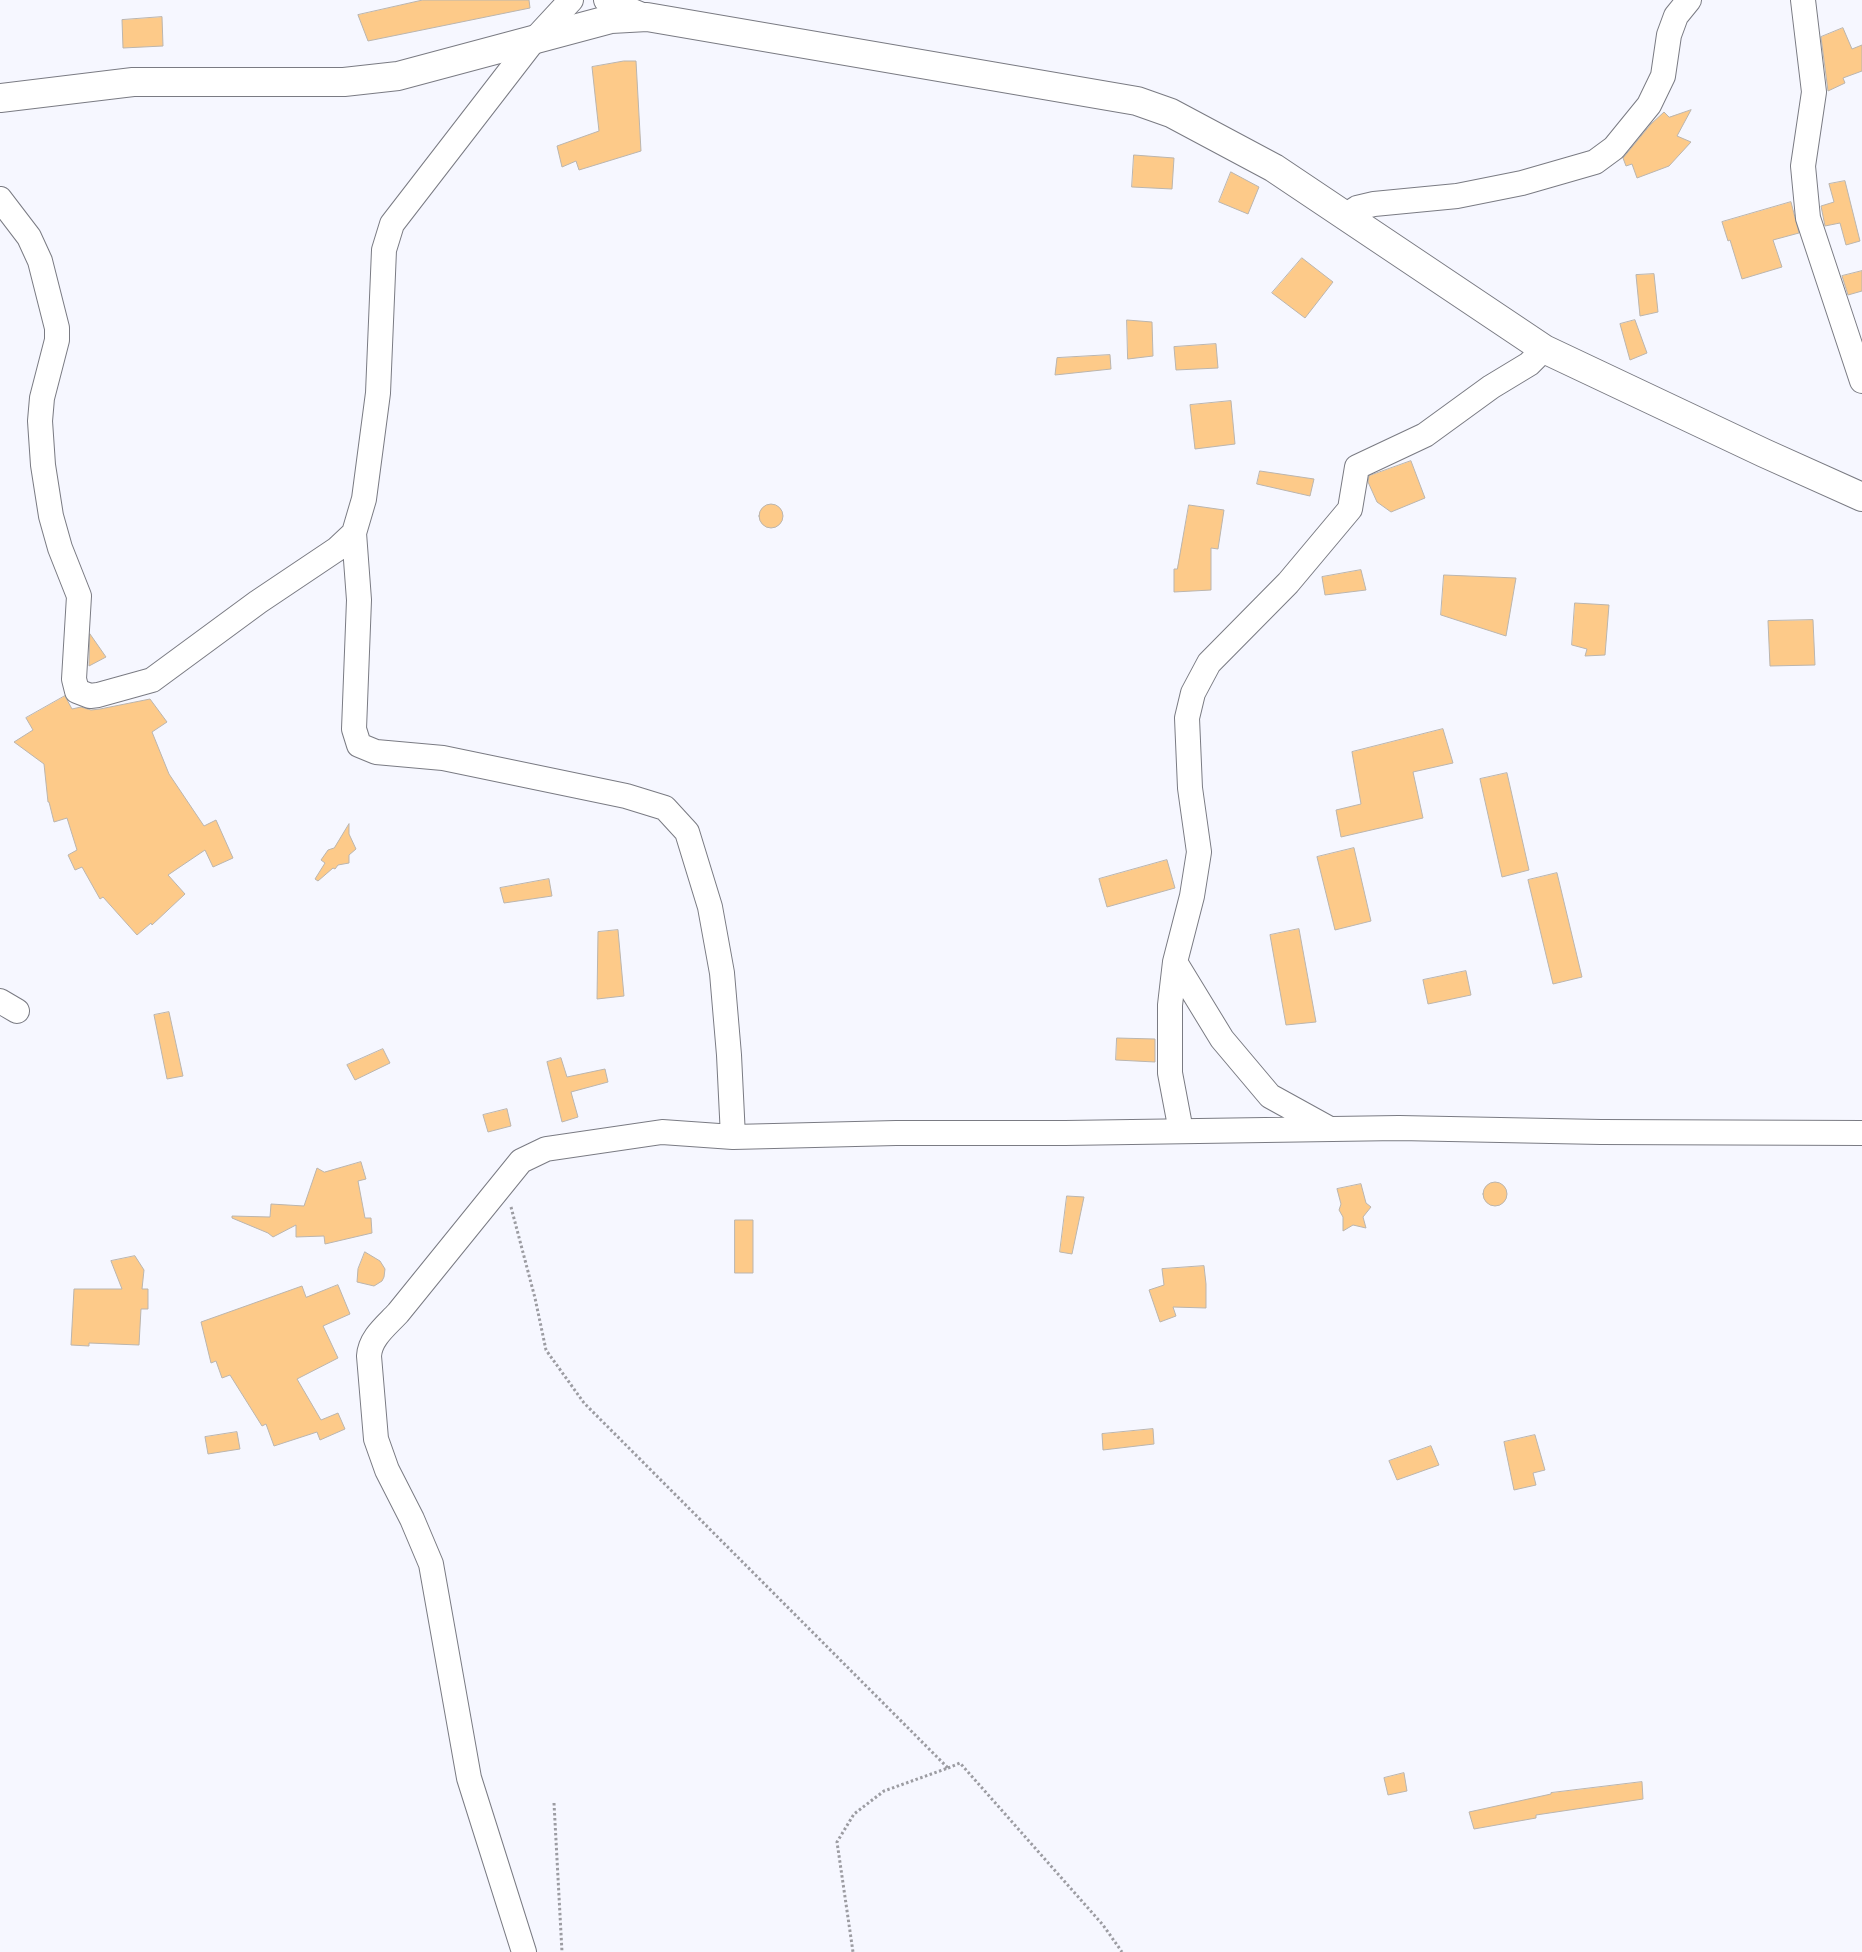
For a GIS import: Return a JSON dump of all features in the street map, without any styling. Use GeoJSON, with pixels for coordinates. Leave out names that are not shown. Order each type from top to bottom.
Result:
{"type":"FeatureCollection","features":[{"type":"Feature","properties":{"kind":"street"},"geometry":{"type":"LineString","coordinates":[[571,0],[534,40],[392,224],[384,250],[378,393],[364,499],[354,533],[358,600],[354,728],[359,745],[376,752],[443,758],[626,796],[665,808],[687,832],[710,907],[722,973],[733,1137]]}},
{"type":"Feature","properties":{"kind":"street"},"geometry":{"type":"LineString","coordinates":[[606,0],[647,17],[1137,101],[1171,113],[1274,168],[1544,349],[1862,497]]}},
{"type":"Feature","properties":{"kind":"street"},"geometry":{"type":"LineString","coordinates":[[1346,216],[1357,208],[1374,204],[1457,196],[1522,183],[1595,162],[1614,148],[1649,105],[1663,76],[1669,35],[1676,16],[1689,0]]}},
{"type":"Feature","properties":{"kind":"street"},"geometry":{"type":"LineString","coordinates":[[1803,0],[1814,92],[1803,166],[1808,218],[1862,381]]}},
{"type":"Feature","properties":{"kind":"street"},"geometry":{"type":"LineString","coordinates":[[0,98],[134,82],[344,82],[398,76],[612,19],[647,17]]}},
{"type":"Feature","properties":{"kind":"street"},"geometry":{"type":"LineString","coordinates":[[0,199],[29,237],[40,261],[57,328],[57,340],[42,398],[40,421],[43,465],[51,516],[60,548],[79,596],[74,679],[78,691],[90,696],[98,695],[152,680],[258,602],[338,549],[354,533]]}},
{"type":"Feature","properties":{"kind":"street"},"geometry":{"type":"LineString","coordinates":[[1181,1131],[1170,1073],[1170,1006],[1175,962],[1192,896],[1199,852],[1190,788],[1187,718],[1193,693],[1209,663],[1288,583],[1350,509],[1357,467],[1424,435],[1491,387],[1529,364],[1544,349]]}},
{"type":"Feature","properties":{"kind":"street"},"geometry":{"type":"LineString","coordinates":[[1175,962],[1222,1039],[1270,1096],[1330,1128]]}},
{"type":"Feature","properties":{"kind":"street"},"geometry":{"type":"LineString","coordinates":[[524,1952],[469,1778],[431,1564],[412,1519],[387,1470],[376,1439],[369,1356],[370,1346],[380,1333],[398,1314],[521,1161],[546,1149],[662,1132],[733,1137],[886,1133],[1065,1133],[1330,1128],[1862,1133]]}},
{"type":"Feature","properties":{"kind":"path"},"geometry":{"type":"LineString","coordinates":[[504,1183],[535,1298],[546,1350],[584,1403],[948,1768]]}},
{"type":"Feature","properties":{"kind":"path"},"geometry":{"type":"LineString","coordinates":[[853,1952],[837,1842],[854,1814],[884,1791],[960,1763],[1103,1925],[1122,1952]]}},
{"type":"Feature","properties":{"kind":"path"},"geometry":{"type":"LineString","coordinates":[[554,1802],[562,1952]]}},
{"type":"Feature","properties":{"kind":"building"},"geometry":{"type":"Polygon","coordinates":[[[423,0],[529,0],[530,8],[368,41],[358,15],[423,0]]]}},
{"type":"Feature","properties":{"kind":"building"},"geometry":{"type":"Polygon","coordinates":[[[162,17],[163,46],[123,48],[122,20],[162,17]]]}},
{"type":"Feature","properties":{"kind":"building"},"geometry":{"type":"Polygon","coordinates":[[[1843,28],[1852,49],[1862,45],[1862,71],[1843,78],[1845,83],[1828,91],[1821,37],[1843,28]]]}},
{"type":"Feature","properties":{"kind":"building"},"geometry":{"type":"Polygon","coordinates":[[[624,61],[636,61],[641,151],[579,170],[576,161],[562,167],[557,146],[599,131],[592,67],[624,61]]]}},
{"type":"Feature","properties":{"kind":"building"},"geometry":{"type":"Polygon","coordinates":[[[1691,110],[1677,136],[1691,142],[1669,166],[1637,178],[1632,164],[1626,166],[1623,158],[1651,124],[1664,112],[1669,117],[1691,110]]]}},
{"type":"Feature","properties":{"kind":"building"},"geometry":{"type":"Polygon","coordinates":[[[1134,155],[1174,158],[1172,189],[1132,187],[1134,155]]]}},
{"type":"Feature","properties":{"kind":"building"},"geometry":{"type":"Polygon","coordinates":[[[1231,172],[1259,187],[1248,214],[1219,202],[1231,172]]]}},
{"type":"Feature","properties":{"kind":"building"},"geometry":{"type":"Polygon","coordinates":[[[1845,181],[1860,241],[1846,245],[1840,223],[1825,226],[1821,206],[1834,202],[1829,184],[1845,181]]]}},
{"type":"Feature","properties":{"kind":"building"},"geometry":{"type":"Polygon","coordinates":[[[1791,202],[1799,233],[1773,240],[1782,267],[1742,279],[1730,240],[1728,241],[1722,222],[1791,202]]]}},
{"type":"Feature","properties":{"kind":"building"},"geometry":{"type":"Polygon","coordinates":[[[1302,258],[1333,282],[1305,318],[1272,293],[1302,258]]]}},
{"type":"Feature","properties":{"kind":"building"},"geometry":{"type":"Polygon","coordinates":[[[1862,271],[1862,291],[1848,295],[1842,276],[1862,271]]]}},
{"type":"Feature","properties":{"kind":"building"},"geometry":{"type":"Polygon","coordinates":[[[1654,274],[1658,312],[1640,316],[1636,275],[1654,274]]]}},
{"type":"Feature","properties":{"kind":"building"},"geometry":{"type":"Polygon","coordinates":[[[1127,320],[1152,322],[1153,356],[1128,359],[1127,320]]]}},
{"type":"Feature","properties":{"kind":"building"},"geometry":{"type":"Polygon","coordinates":[[[1635,320],[1647,353],[1630,360],[1620,324],[1635,320]]]}},
{"type":"Feature","properties":{"kind":"building"},"geometry":{"type":"Polygon","coordinates":[[[1216,344],[1218,368],[1176,370],[1174,347],[1216,344]]]}},
{"type":"Feature","properties":{"kind":"building"},"geometry":{"type":"Polygon","coordinates":[[[1110,355],[1111,369],[1055,375],[1057,358],[1110,355]]]}},
{"type":"Feature","properties":{"kind":"building"},"geometry":{"type":"Polygon","coordinates":[[[1231,401],[1235,444],[1195,449],[1190,405],[1231,401]]]}},
{"type":"Feature","properties":{"kind":"building"},"geometry":{"type":"Polygon","coordinates":[[[1411,461],[1425,498],[1391,512],[1377,502],[1368,482],[1369,476],[1411,461]]]}},
{"type":"Feature","properties":{"kind":"building"},"geometry":{"type":"Polygon","coordinates":[[[1260,471],[1314,479],[1310,496],[1257,484],[1260,471]]]}},
{"type":"Feature","properties":{"kind":"building"},"geometry":{"type":"Polygon","coordinates":[[[771,504],[776,505],[782,511],[782,521],[776,527],[771,528],[766,527],[760,521],[759,516],[760,511],[766,505],[771,504]]]}},
{"type":"Feature","properties":{"kind":"building"},"geometry":{"type":"Polygon","coordinates":[[[1189,505],[1224,510],[1218,549],[1211,548],[1211,590],[1174,592],[1174,569],[1177,569],[1189,505]]]}},
{"type":"Feature","properties":{"kind":"building"},"geometry":{"type":"Polygon","coordinates":[[[1361,570],[1366,590],[1325,595],[1322,577],[1361,570]]]}},
{"type":"Feature","properties":{"kind":"building"},"geometry":{"type":"Polygon","coordinates":[[[1444,575],[1516,578],[1506,636],[1441,615],[1444,575]]]}},
{"type":"Feature","properties":{"kind":"building"},"geometry":{"type":"Polygon","coordinates":[[[1575,603],[1609,605],[1605,655],[1585,656],[1587,649],[1572,645],[1575,603]]]}},
{"type":"Feature","properties":{"kind":"building"},"geometry":{"type":"Polygon","coordinates":[[[1813,620],[1815,665],[1770,666],[1768,621],[1813,620]]]}},
{"type":"Feature","properties":{"kind":"building"},"geometry":{"type":"Polygon","coordinates":[[[90,634],[106,657],[89,666],[89,664],[90,634]]]}},
{"type":"Feature","properties":{"kind":"building"},"geometry":{"type":"Polygon","coordinates":[[[65,696],[72,709],[81,707],[91,710],[150,699],[167,722],[152,732],[169,774],[204,826],[216,820],[233,858],[213,867],[205,850],[168,875],[185,894],[152,925],[151,923],[137,935],[103,897],[100,899],[82,867],[75,870],[68,855],[77,850],[67,818],[54,822],[48,802],[44,764],[14,742],[33,730],[26,718],[65,696]]]}},
{"type":"Feature","properties":{"kind":"building"},"geometry":{"type":"Polygon","coordinates":[[[1443,729],[1453,763],[1413,772],[1423,818],[1341,837],[1336,810],[1361,804],[1352,752],[1443,729]]]}},
{"type":"Feature","properties":{"kind":"building"},"geometry":{"type":"Polygon","coordinates":[[[1507,773],[1529,870],[1502,877],[1480,779],[1507,773]]]}},
{"type":"Feature","properties":{"kind":"building"},"geometry":{"type":"Polygon","coordinates":[[[349,824],[349,834],[356,849],[349,855],[349,863],[338,865],[318,881],[315,879],[325,863],[321,860],[328,850],[334,848],[349,824]]]}},
{"type":"Feature","properties":{"kind":"building"},"geometry":{"type":"Polygon","coordinates":[[[1354,848],[1371,921],[1335,930],[1317,857],[1354,848]]]}},
{"type":"Feature","properties":{"kind":"building"},"geometry":{"type":"Polygon","coordinates":[[[1167,860],[1175,888],[1107,907],[1099,879],[1167,860]]]}},
{"type":"Feature","properties":{"kind":"building"},"geometry":{"type":"Polygon","coordinates":[[[1557,873],[1582,977],[1553,984],[1528,880],[1557,873]]]}},
{"type":"Feature","properties":{"kind":"building"},"geometry":{"type":"Polygon","coordinates":[[[549,879],[552,896],[504,903],[500,888],[549,879]]]}},
{"type":"Feature","properties":{"kind":"building"},"geometry":{"type":"Polygon","coordinates":[[[1299,929],[1316,1022],[1286,1025],[1270,935],[1299,929]]]}},
{"type":"Feature","properties":{"kind":"building"},"geometry":{"type":"Polygon","coordinates":[[[618,930],[624,996],[597,999],[598,932],[618,930]]]}},
{"type":"Feature","properties":{"kind":"building"},"geometry":{"type":"Polygon","coordinates":[[[1466,971],[1471,995],[1428,1004],[1423,980],[1466,971]]]}},
{"type":"Feature","properties":{"kind":"building"},"geometry":{"type":"Polygon","coordinates":[[[169,1012],[183,1076],[167,1079],[154,1015],[169,1012]]]}},
{"type":"Feature","properties":{"kind":"building"},"geometry":{"type":"Polygon","coordinates":[[[1117,1038],[1155,1039],[1155,1062],[1116,1060],[1117,1038]]]}},
{"type":"Feature","properties":{"kind":"building"},"geometry":{"type":"Polygon","coordinates":[[[383,1049],[390,1063],[355,1080],[347,1065],[383,1049]]]}},
{"type":"Feature","properties":{"kind":"building"},"geometry":{"type":"Polygon","coordinates":[[[561,1058],[567,1077],[605,1069],[608,1082],[571,1092],[578,1117],[562,1122],[547,1062],[561,1058]]]}},
{"type":"Feature","properties":{"kind":"building"},"geometry":{"type":"Polygon","coordinates":[[[507,1109],[511,1126],[488,1132],[483,1115],[507,1109]]]}},
{"type":"Feature","properties":{"kind":"building"},"geometry":{"type":"Polygon","coordinates":[[[361,1162],[366,1179],[358,1181],[365,1218],[371,1218],[372,1233],[325,1244],[324,1236],[296,1237],[296,1225],[273,1237],[268,1233],[232,1218],[232,1216],[270,1217],[271,1204],[304,1206],[317,1168],[324,1172],[361,1162]]]}},
{"type":"Feature","properties":{"kind":"building"},"geometry":{"type":"Polygon","coordinates":[[[1495,1182],[1504,1185],[1507,1194],[1504,1203],[1495,1206],[1486,1203],[1483,1194],[1486,1185],[1495,1182]]]}},
{"type":"Feature","properties":{"kind":"building"},"geometry":{"type":"Polygon","coordinates":[[[1361,1184],[1366,1203],[1371,1207],[1363,1217],[1366,1228],[1353,1225],[1343,1231],[1343,1217],[1339,1210],[1341,1204],[1337,1189],[1361,1184]]]}},
{"type":"Feature","properties":{"kind":"building"},"geometry":{"type":"Polygon","coordinates":[[[1067,1196],[1084,1197],[1072,1254],[1060,1252],[1067,1196]]]}},
{"type":"Feature","properties":{"kind":"building"},"geometry":{"type":"Polygon","coordinates":[[[735,1220],[753,1220],[753,1273],[735,1273],[735,1220]]]}},
{"type":"Feature","properties":{"kind":"building"},"geometry":{"type":"Polygon","coordinates":[[[365,1252],[380,1261],[385,1269],[382,1281],[374,1286],[357,1282],[358,1269],[365,1252]]]}},
{"type":"Feature","properties":{"kind":"building"},"geometry":{"type":"Polygon","coordinates":[[[135,1256],[144,1270],[142,1289],[148,1289],[148,1309],[141,1309],[139,1345],[89,1343],[89,1346],[71,1345],[74,1289],[122,1289],[111,1261],[135,1256]]]}},
{"type":"Feature","properties":{"kind":"building"},"geometry":{"type":"Polygon","coordinates":[[[1204,1266],[1206,1308],[1173,1307],[1176,1316],[1160,1322],[1149,1290],[1164,1285],[1162,1269],[1204,1266]]]}},
{"type":"Feature","properties":{"kind":"building"},"geometry":{"type":"Polygon","coordinates":[[[338,1285],[350,1314],[323,1326],[338,1358],[297,1379],[321,1420],[338,1413],[345,1429],[320,1440],[317,1432],[274,1446],[266,1424],[262,1426],[230,1375],[222,1378],[216,1361],[211,1363],[201,1322],[302,1286],[306,1297],[338,1285]]]}},
{"type":"Feature","properties":{"kind":"building"},"geometry":{"type":"Polygon","coordinates":[[[1153,1429],[1154,1444],[1103,1450],[1102,1434],[1153,1429]]]}},
{"type":"Feature","properties":{"kind":"building"},"geometry":{"type":"Polygon","coordinates":[[[237,1432],[240,1449],[208,1454],[205,1437],[237,1432]]]}},
{"type":"Feature","properties":{"kind":"building"},"geometry":{"type":"Polygon","coordinates":[[[1535,1435],[1545,1470],[1533,1473],[1536,1485],[1514,1490],[1504,1442],[1535,1435]]]}},
{"type":"Feature","properties":{"kind":"building"},"geometry":{"type":"Polygon","coordinates":[[[1431,1446],[1439,1465],[1397,1480],[1389,1461],[1431,1446]]]}},
{"type":"Feature","properties":{"kind":"building"},"geometry":{"type":"Polygon","coordinates":[[[1404,1773],[1407,1791],[1388,1795],[1384,1778],[1404,1773]]]}},
{"type":"Feature","properties":{"kind":"building"},"geometry":{"type":"Polygon","coordinates":[[[1642,1782],[1643,1799],[1536,1815],[1536,1818],[1474,1829],[1469,1812],[1551,1793],[1642,1782]]]}}]}
